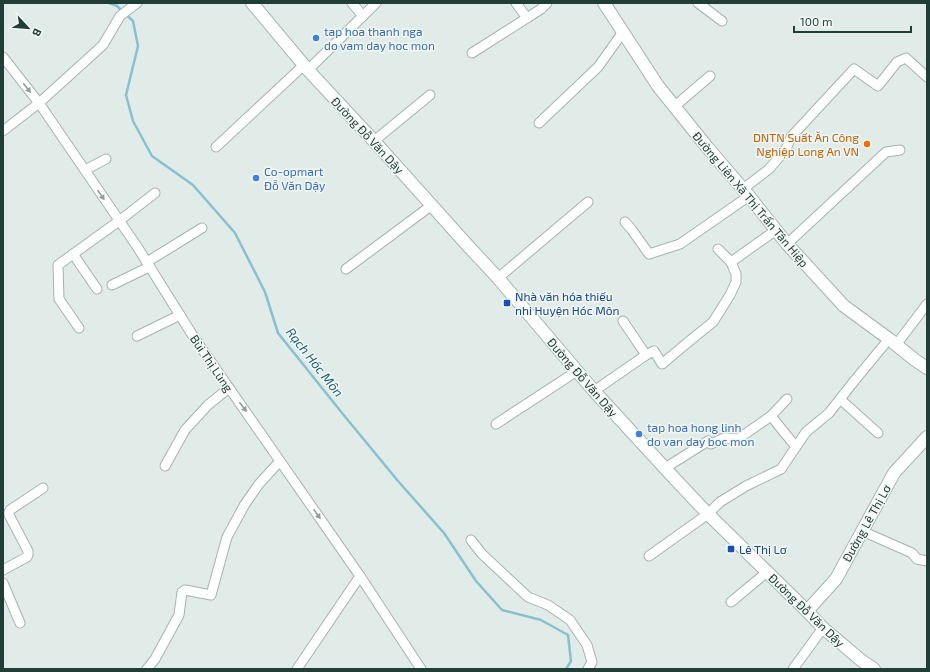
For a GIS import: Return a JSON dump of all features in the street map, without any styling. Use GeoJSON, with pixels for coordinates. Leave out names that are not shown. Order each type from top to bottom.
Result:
{"type":"FeatureCollection","features":[{"type":"Feature","properties":{"kind":"main road","name":"Đường Đỗ Văn Dậy"},"geometry":{"type":"LineString","coordinates":[[252,3],[306,67],[498,278],[594,391],[665,468],[708,514],[823,628],[862,661],[874,669]]}},
{"type":"Feature","properties":{"kind":"main road","name":"Đường Liên Xã Thị Trấn Tân Hiệp"},"geometry":{"type":"LineString","coordinates":[[604,3],[658,86],[707,148],[746,192],[787,244],[844,306],[927,368]]}},
{"type":"Feature","properties":{"kind":"main road","name":"Đường Lê Thị Lơ"},"geometry":{"type":"LineString","coordinates":[[807,611],[836,579],[894,473],[927,438]]}},
{"type":"Feature","properties":{"kind":"street"},"geometry":{"type":"LineString","coordinates":[[3,131],[39,103],[103,45],[120,16],[137,3]]}},
{"type":"Feature","properties":{"kind":"street"},"geometry":{"type":"LineString","coordinates":[[352,3],[363,16]]}},
{"type":"Feature","properties":{"kind":"street"},"geometry":{"type":"LineString","coordinates":[[216,147],[376,3]]}},
{"type":"Feature","properties":{"kind":"street"},"geometry":{"type":"LineString","coordinates":[[516,3],[527,18]]}},
{"type":"Feature","properties":{"kind":"street"},"geometry":{"type":"LineString","coordinates":[[472,53],[541,9],[547,3]]}},
{"type":"Feature","properties":{"kind":"street"},"geometry":{"type":"LineString","coordinates":[[698,3],[722,21]]}},
{"type":"Feature","properties":{"kind":"street"},"geometry":{"type":"LineString","coordinates":[[539,123],[598,67],[623,32]]}},
{"type":"Feature","properties":{"kind":"street","name":"Bùi Thị Lùng"},"geometry":{"type":"LineString","coordinates":[[3,57],[39,103],[85,170],[148,264],[193,336],[360,576],[421,669]]}},
{"type":"Feature","properties":{"kind":"street"},"geometry":{"type":"LineString","coordinates":[[624,222],[632,230],[649,254],[680,244],[746,192],[769,169],[786,149],[791,137],[854,69],[878,86],[897,62],[906,58],[927,77]]}},
{"type":"Feature","properties":{"kind":"street"},"geometry":{"type":"LineString","coordinates":[[675,106],[710,76]]}},
{"type":"Feature","properties":{"kind":"street"},"geometry":{"type":"LineString","coordinates":[[374,141],[430,95]]}},
{"type":"Feature","properties":{"kind":"street"},"geometry":{"type":"LineString","coordinates":[[787,244],[886,152],[900,150]]}},
{"type":"Feature","properties":{"kind":"street"},"geometry":{"type":"LineString","coordinates":[[85,170],[106,159]]}},
{"type":"Feature","properties":{"kind":"street"},"geometry":{"type":"LineString","coordinates":[[79,328],[59,299],[58,265],[155,193]]}},
{"type":"Feature","properties":{"kind":"street"},"geometry":{"type":"LineString","coordinates":[[498,278],[588,202]]}},
{"type":"Feature","properties":{"kind":"street"},"geometry":{"type":"LineString","coordinates":[[346,269],[432,205]]}},
{"type":"Feature","properties":{"kind":"street"},"geometry":{"type":"LineString","coordinates":[[112,285],[148,264],[202,228]]}},
{"type":"Feature","properties":{"kind":"street"},"geometry":{"type":"LineString","coordinates":[[732,262],[776,230]]}},
{"type":"Feature","properties":{"kind":"street"},"geometry":{"type":"LineString","coordinates":[[594,391],[654,351],[662,364],[713,322],[730,295],[736,282],[736,274],[732,262],[718,249]]}},
{"type":"Feature","properties":{"kind":"street"},"geometry":{"type":"LineString","coordinates":[[73,254],[97,289]]}},
{"type":"Feature","properties":{"kind":"street"},"geometry":{"type":"LineString","coordinates":[[648,556],[708,514],[720,502],[746,486],[781,469],[806,432],[829,413],[927,304]]}},
{"type":"Feature","properties":{"kind":"street"},"geometry":{"type":"LineString","coordinates":[[137,336],[180,315]]}},
{"type":"Feature","properties":{"kind":"street"},"geometry":{"type":"LineString","coordinates":[[623,321],[646,355]]}},
{"type":"Feature","properties":{"kind":"street"},"geometry":{"type":"LineString","coordinates":[[496,424],[577,371]]}},
{"type":"Feature","properties":{"kind":"street"},"geometry":{"type":"LineString","coordinates":[[165,466],[185,430],[208,405],[229,388]]}},
{"type":"Feature","properties":{"kind":"street"},"geometry":{"type":"LineString","coordinates":[[665,468],[708,441],[711,444],[724,438],[738,439],[771,416],[787,399]]}},
{"type":"Feature","properties":{"kind":"street"},"geometry":{"type":"LineString","coordinates":[[840,399],[878,433]]}},
{"type":"Feature","properties":{"kind":"street"},"geometry":{"type":"LineString","coordinates":[[771,416],[796,447]]}},
{"type":"Feature","properties":{"kind":"street"},"geometry":{"type":"LineString","coordinates":[[147,669],[155,659],[179,615],[182,592],[185,590],[211,596],[227,537],[248,499],[259,484],[280,461]]}},
{"type":"Feature","properties":{"kind":"street"},"geometry":{"type":"LineString","coordinates":[[3,570],[27,557],[28,555],[28,552],[9,515],[9,512],[43,488]]}},
{"type":"Feature","properties":{"kind":"street"},"geometry":{"type":"LineString","coordinates":[[862,531],[912,553],[917,559],[927,562]]}},
{"type":"Feature","properties":{"kind":"street"},"geometry":{"type":"LineString","coordinates":[[471,540],[482,554],[528,597],[548,605],[570,620],[587,645],[592,662],[588,669]]}},
{"type":"Feature","properties":{"kind":"street"},"geometry":{"type":"LineString","coordinates":[[731,602],[767,572]]}},
{"type":"Feature","properties":{"kind":"street"},"geometry":{"type":"LineString","coordinates":[[297,669],[360,576]]}},
{"type":"Feature","properties":{"kind":"street"},"geometry":{"type":"LineString","coordinates":[[3,583],[20,623]]}},
{"type":"Feature","properties":{"kind":"street"},"geometry":{"type":"LineString","coordinates":[[793,669],[823,628]]}},
{"type":"Feature","properties":{"kind":"waterway","name":"Rạch Hóc Môn"},"geometry":{"type":"LineString","coordinates":[[109,3],[117,6],[133,21],[138,46],[126,95],[133,121],[152,156],[193,185],[235,233],[265,292],[278,333],[398,481],[444,533],[476,581],[502,610],[541,620],[568,635],[571,661],[566,669]]}},
{"type":"Feature","properties":{"kind":"place","name":"tap hoa thanh nga do vam day hoc mon"},"geometry":{"type":"Point","coordinates":[316,38]}},
{"type":"Feature","properties":{"kind":"place","name":"DNTN Suất Ăn Công Nghiệp Long An VN"},"geometry":{"type":"Point","coordinates":[867,144]}},
{"type":"Feature","properties":{"kind":"place","name":"Co-opmart Đỗ Văn Dậy"},"geometry":{"type":"Point","coordinates":[256,178]}},
{"type":"Feature","properties":{"kind":"place","name":"Nhà văn hóa thiếu nhi Huyện Hóc Môn"},"geometry":{"type":"Point","coordinates":[507,303]}},
{"type":"Feature","properties":{"kind":"place","name":"tap hoa hong linh do van day boc mon"},"geometry":{"type":"Point","coordinates":[639,434]}},
{"type":"Feature","properties":{"kind":"place","name":"Lê Thị Lơ"},"geometry":{"type":"Point","coordinates":[731,549]}}]}
